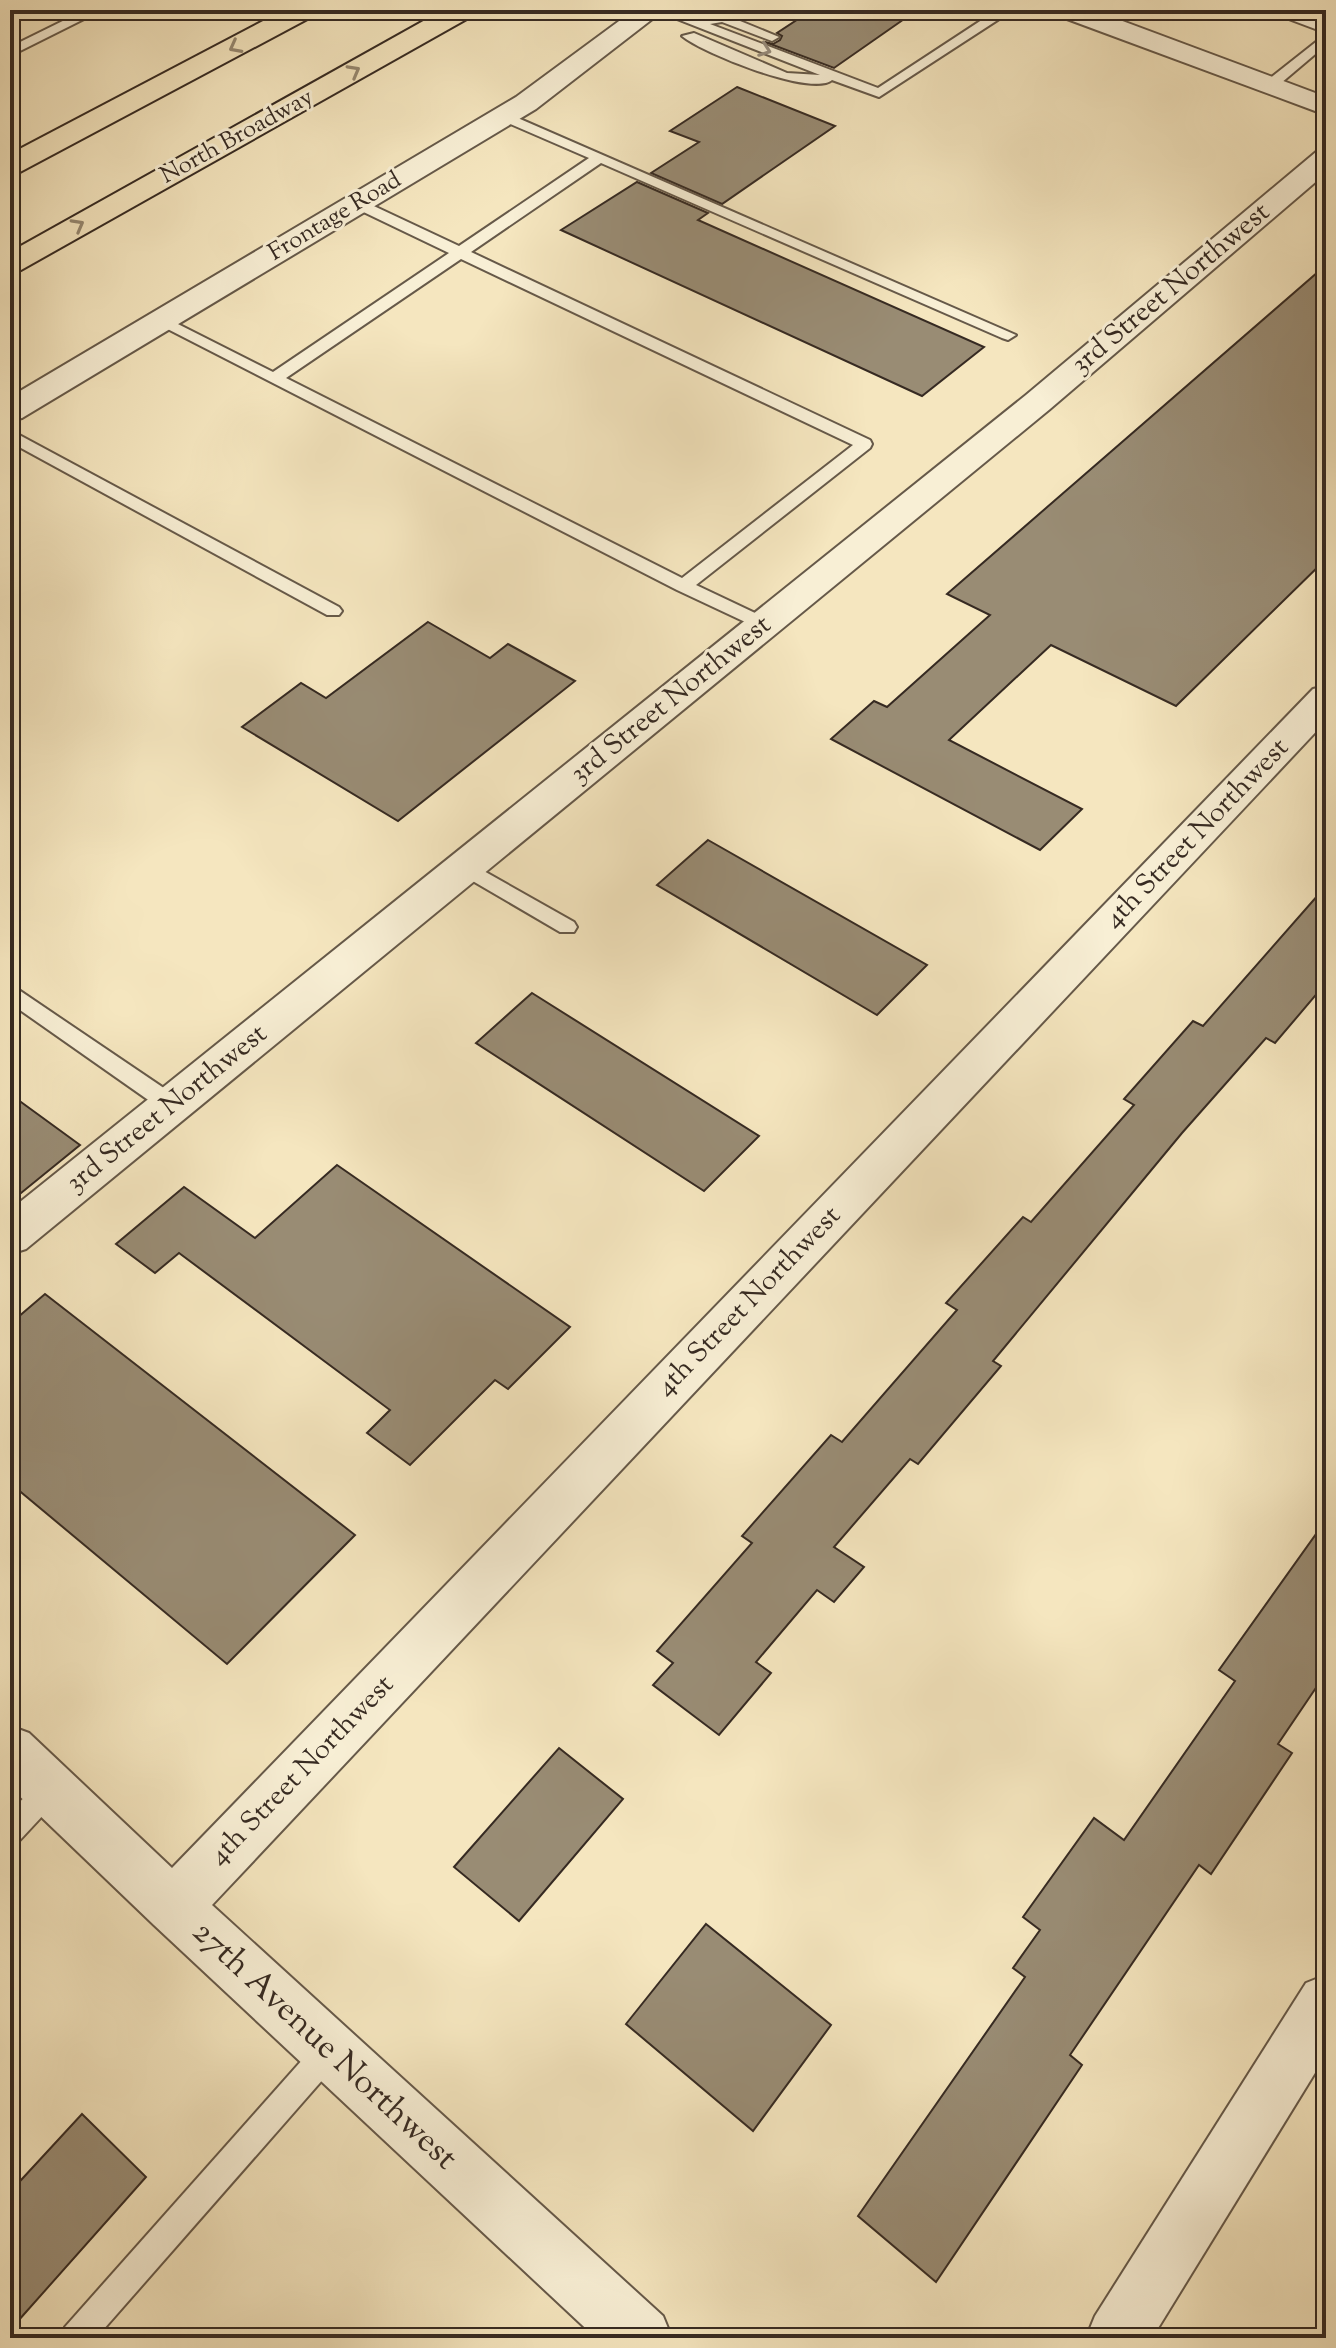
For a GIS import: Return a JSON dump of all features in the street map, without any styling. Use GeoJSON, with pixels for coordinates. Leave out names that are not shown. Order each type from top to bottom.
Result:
{"type":"FeatureCollection","features":[{"type":"Feature","properties":{"kind":"main road"},"geometry":{"type":"LineString","coordinates":[[10,166],[304,10]]}},
{"type":"Feature","properties":{"kind":"main road","name":"North Broadway"},"geometry":{"type":"LineString","coordinates":[[10,264],[463,10]]}},
{"type":"Feature","properties":{"kind":"street","name":"Frontage Road"},"geometry":{"type":"LineString","coordinates":[[10,411],[504,116],[651,10]]}},
{"type":"Feature","properties":{"kind":"street"},"geometry":{"type":"LineString","coordinates":[[1068,10],[1326,107]]}},
{"type":"Feature","properties":{"kind":"street","name":"3rd Street Northwest"},"geometry":{"type":"LineString","coordinates":[[10,1236],[1038,402],[1326,158]]}},
{"type":"Feature","properties":{"kind":"street","name":"4th Street Northwest"},"geometry":{"type":"LineString","coordinates":[[173,1906],[1326,698]]}},
{"type":"Feature","properties":{"kind":"street","name":"27th Avenue Northwest"},"geometry":{"type":"LineString","coordinates":[[10,1751],[173,1906],[641,2338]]}},
{"type":"Feature","properties":{"kind":"street"},"geometry":{"type":"LineString","coordinates":[[1117,2338],[1326,2003]]}},
{"type":"Feature","properties":{"kind":"lane"},"geometry":{"type":"LineString","coordinates":[[10,52],[95,10]]}},
{"type":"Feature","properties":{"kind":"lane"},"geometry":{"type":"LineString","coordinates":[[661,10],[692,23],[723,18],[772,37]]}},
{"type":"Feature","properties":{"kind":"lane"},"geometry":{"type":"LineString","coordinates":[[812,53],[849,81],[879,93],[1006,10]]}},
{"type":"Feature","properties":{"kind":"lane"},"geometry":{"type":"LineString","coordinates":[[1272,10],[1326,29]]}},
{"type":"Feature","properties":{"kind":"lane"},"geometry":{"type":"LineString","coordinates":[[692,23],[689,37],[785,77],[849,81]]}},
{"type":"Feature","properties":{"kind":"lane"},"geometry":{"type":"LineString","coordinates":[[10,37],[36,39]]}},
{"type":"Feature","properties":{"kind":"lane"},"geometry":{"type":"LineString","coordinates":[[1269,86],[1326,38]]}},
{"type":"Feature","properties":{"kind":"lane"},"geometry":{"type":"LineString","coordinates":[[504,116],[1008,335]]}},
{"type":"Feature","properties":{"kind":"lane"},"geometry":{"type":"LineString","coordinates":[[274,379],[600,157]]}},
{"type":"Feature","properties":{"kind":"lane"},"geometry":{"type":"LineString","coordinates":[[356,203],[864,444],[683,586]]}},
{"type":"Feature","properties":{"kind":"lane"},"geometry":{"type":"LineString","coordinates":[[160,321],[764,624]]}},
{"type":"Feature","properties":{"kind":"lane"},"geometry":{"type":"LineString","coordinates":[[10,435],[333,611]]}},
{"type":"Feature","properties":{"kind":"lane"},"geometry":{"type":"LineString","coordinates":[[466,868],[567,927]]}},
{"type":"Feature","properties":{"kind":"lane"},"geometry":{"type":"LineString","coordinates":[[10,992],[172,1105]]}},
{"type":"Feature","properties":{"kind":"lane"},"geometry":{"type":"LineString","coordinates":[[10,1831],[51,1788]]}},
{"type":"Feature","properties":{"kind":"lane"},"geometry":{"type":"LineString","coordinates":[[76,2338],[329,2051]]}},
{"type":"Feature","properties":{"kind":"building"},"geometry":{"type":"Polygon","coordinates":[[[812,10],[917,10],[834,68],[765,42],[773,44],[780,40],[782,36],[777,33],[812,10]]]}},
{"type":"Feature","properties":{"kind":"building"},"geometry":{"type":"Polygon","coordinates":[[[737,87],[835,126],[722,204],[651,173],[699,142],[670,131],[737,87]]]}},
{"type":"Feature","properties":{"kind":"building"},"geometry":{"type":"Polygon","coordinates":[[[637,182],[708,213],[698,220],[984,347],[922,396],[561,230],[637,182]]]}},
{"type":"Feature","properties":{"kind":"building"},"geometry":{"type":"Polygon","coordinates":[[[1326,265],[1326,559],[1176,706],[1051,645],[949,740],[1082,809],[1040,850],[831,739],[874,701],[887,707],[990,615],[947,594],[1326,265]]]}},
{"type":"Feature","properties":{"kind":"building"},"geometry":{"type":"Polygon","coordinates":[[[428,622],[490,658],[508,644],[575,681],[398,821],[242,727],[301,683],[326,698],[428,622]]]}},
{"type":"Feature","properties":{"kind":"building"},"geometry":{"type":"Polygon","coordinates":[[[708,840],[927,965],[877,1015],[657,885],[708,840]]]}},
{"type":"Feature","properties":{"kind":"building"},"geometry":{"type":"Polygon","coordinates":[[[1326,886],[1326,983],[1275,1043],[1266,1038],[1182,1133],[993,1361],[1001,1366],[918,1464],[910,1459],[834,1547],[864,1567],[834,1602],[817,1590],[756,1662],[771,1673],[719,1735],[653,1685],[673,1663],[657,1651],[752,1543],[742,1536],[831,1435],[842,1442],[957,1310],[946,1303],[1023,1217],[1031,1222],[1134,1105],[1124,1099],[1193,1021],[1203,1026],[1326,886]]]}},
{"type":"Feature","properties":{"kind":"building"},"geometry":{"type":"Polygon","coordinates":[[[532,993],[759,1136],[704,1191],[476,1043],[532,993]]]}},
{"type":"Feature","properties":{"kind":"building"},"geometry":{"type":"Polygon","coordinates":[[[10,1094],[80,1145],[10,1202],[10,1094]]]}},
{"type":"Feature","properties":{"kind":"building"},"geometry":{"type":"Polygon","coordinates":[[[337,1165],[570,1327],[508,1389],[495,1380],[410,1465],[367,1433],[390,1410],[179,1253],[155,1273],[116,1244],[184,1187],[255,1238],[337,1165]]]}},
{"type":"Feature","properties":{"kind":"building"},"geometry":{"type":"Polygon","coordinates":[[[45,1294],[355,1535],[227,1664],[10,1483],[10,1324],[45,1294]]]}},
{"type":"Feature","properties":{"kind":"building"},"geometry":{"type":"Polygon","coordinates":[[[1326,1520],[1326,1673],[1278,1744],[1292,1753],[1211,1874],[1199,1865],[1070,2055],[1082,2065],[936,2282],[858,2216],[1025,1977],[1013,1968],[1040,1930],[1023,1917],[1094,1818],[1124,1840],[1235,1681],[1219,1670],[1326,1520]]]}},
{"type":"Feature","properties":{"kind":"building"},"geometry":{"type":"Polygon","coordinates":[[[559,1748],[623,1799],[519,1921],[454,1867],[559,1748]]]}},
{"type":"Feature","properties":{"kind":"building"},"geometry":{"type":"Polygon","coordinates":[[[706,1924],[831,2025],[753,2131],[626,2024],[706,1924]]]}},
{"type":"Feature","properties":{"kind":"building"},"geometry":{"type":"Polygon","coordinates":[[[82,2114],[146,2177],[10,2330],[10,2192],[82,2114]]]}}]}
